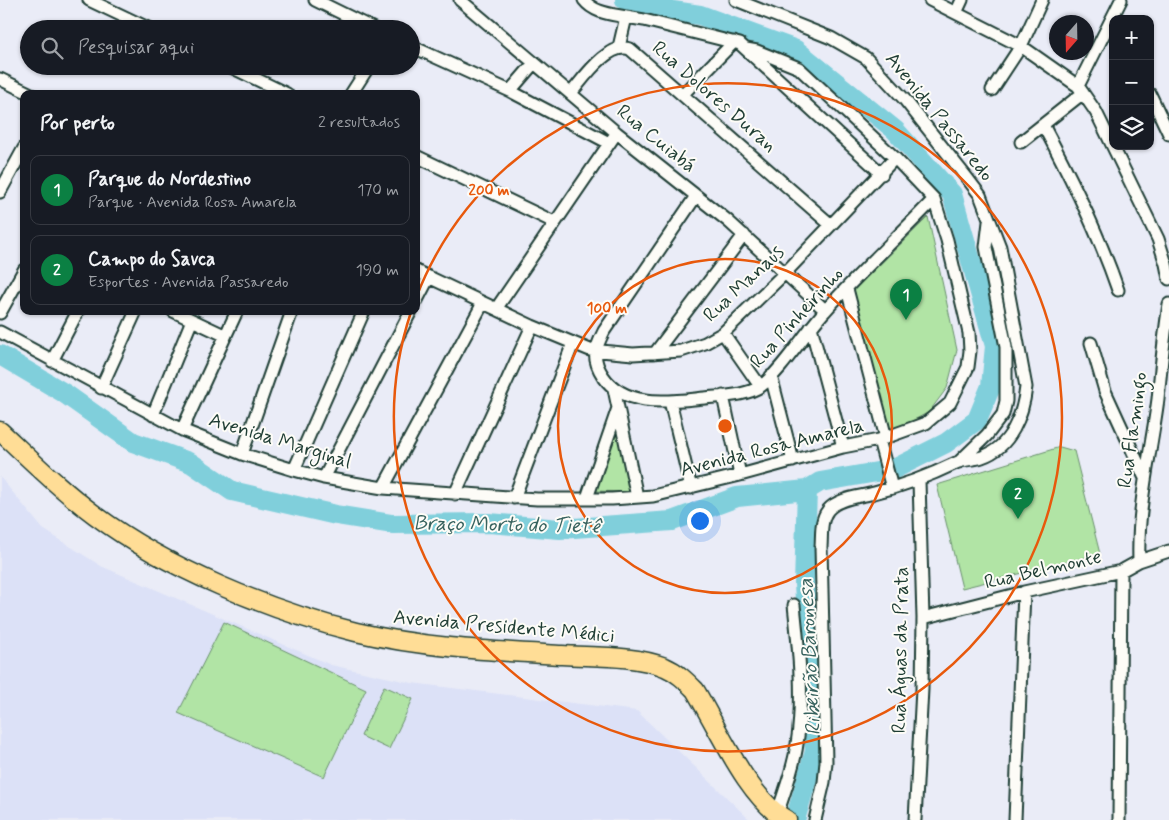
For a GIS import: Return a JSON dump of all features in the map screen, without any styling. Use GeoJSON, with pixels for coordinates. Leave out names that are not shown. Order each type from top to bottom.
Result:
{"type":"FeatureCollection","features":[{"type":"Feature","properties":{"kind":"main road","name":"Avenida Presidente Médici"},"geometry":{"type":"LineString","coordinates":[[0,431],[7,441],[71,497],[95,516],[146,548],[224,586],[305,618],[408,642],[470,649],[644,662],[665,668],[684,679],[695,690],[750,784],[762,801],[782,817]]}},
{"type":"Feature","properties":{"kind":"street"},"geometry":{"type":"LineString","coordinates":[[89,0],[131,20]]}},
{"type":"Feature","properties":{"kind":"street"},"geometry":{"type":"LineString","coordinates":[[314,0],[355,20]]}},
{"type":"Feature","properties":{"kind":"street","name":"Rua Cuiabá"},"geometry":{"type":"LineString","coordinates":[[460,0],[617,133],[744,235],[826,310]]}},
{"type":"Feature","properties":{"kind":"street"},"geometry":{"type":"LineString","coordinates":[[584,0],[588,5],[602,12],[734,42],[746,49],[882,174]]}},
{"type":"Feature","properties":{"kind":"street","name":"Avenida Passaredo"},"geometry":{"type":"LineString","coordinates":[[736,0],[831,38],[866,58],[906,100],[980,194],[1000,247],[1026,387],[1024,405],[1017,425],[1001,446],[983,457],[959,462],[919,481],[841,501],[828,510],[824,518],[821,547],[826,762],[815,820]]}},
{"type":"Feature","properties":{"kind":"street"},"geometry":{"type":"LineString","coordinates":[[930,0],[1021,46],[1081,89],[1096,112],[1158,239],[1169,279]]}},
{"type":"Feature","properties":{"kind":"street"},"geometry":{"type":"LineString","coordinates":[[956,13],[962,0]]}},
{"type":"Feature","properties":{"kind":"street"},"geometry":{"type":"LineString","coordinates":[[992,90],[1021,46],[1042,0]]}},
{"type":"Feature","properties":{"kind":"street"},"geometry":{"type":"LineString","coordinates":[[1114,15],[1120,0]]}},
{"type":"Feature","properties":{"kind":"street"},"geometry":{"type":"LineString","coordinates":[[619,47],[626,17]]}},
{"type":"Feature","properties":{"kind":"street"},"geometry":{"type":"LineString","coordinates":[[1021,142],[1043,125],[1081,89],[1109,28]]}},
{"type":"Feature","properties":{"kind":"street"},"geometry":{"type":"LineString","coordinates":[[683,94],[734,42]]}},
{"type":"Feature","properties":{"kind":"street","name":"Rua Dolores Duran"},"geometry":{"type":"LineString","coordinates":[[571,93],[604,57],[619,47],[635,52],[831,225]]}},
{"type":"Feature","properties":{"kind":"street"},"geometry":{"type":"LineString","coordinates":[[746,49],[757,51],[799,68],[896,158],[934,200],[947,240],[969,333],[970,351],[968,367],[950,403],[926,423],[883,439],[892,488]]}},
{"type":"Feature","properties":{"kind":"street"},"geometry":{"type":"LineString","coordinates":[[420,50],[510,91],[610,143]]}},
{"type":"Feature","properties":{"kind":"street"},"geometry":{"type":"LineString","coordinates":[[510,91],[534,63]]}},
{"type":"Feature","properties":{"kind":"street"},"geometry":{"type":"LineString","coordinates":[[248,75],[279,90]]}},
{"type":"Feature","properties":{"kind":"street"},"geometry":{"type":"LineString","coordinates":[[354,90],[363,75]]}},
{"type":"Feature","properties":{"kind":"street"},"geometry":{"type":"LineString","coordinates":[[0,79],[23,90]]}},
{"type":"Feature","properties":{"kind":"street"},"geometry":{"type":"LineString","coordinates":[[1154,102],[1169,134]]}},
{"type":"Feature","properties":{"kind":"street"},"geometry":{"type":"LineString","coordinates":[[1043,125],[1071,178],[1102,246],[1118,290]]}},
{"type":"Feature","properties":{"kind":"street"},"geometry":{"type":"LineString","coordinates":[[496,309],[617,133]]}},
{"type":"Feature","properties":{"kind":"street"},"geometry":{"type":"LineString","coordinates":[[0,192],[20,155]]}},
{"type":"Feature","properties":{"kind":"street"},"geometry":{"type":"LineString","coordinates":[[420,158],[554,222]]}},
{"type":"Feature","properties":{"kind":"street","name":"Rua Manaus"},"geometry":{"type":"LineString","coordinates":[[420,272],[532,326],[594,351],[620,354],[655,353],[692,348],[723,333],[786,272],[896,158]]}},
{"type":"Feature","properties":{"kind":"street"},"geometry":{"type":"LineString","coordinates":[[637,497],[614,389],[600,371],[594,351],[604,331],[696,196]]}},
{"type":"Feature","properties":{"kind":"street","name":"Rua Pinheirinho"},"geometry":{"type":"LineString","coordinates":[[614,389],[643,400],[670,401],[723,396],[760,386],[771,376],[826,310],[934,200]]}},
{"type":"Feature","properties":{"kind":"street","name":"Avenida Passaredo"},"geometry":{"type":"LineString","coordinates":[[959,462],[997,421],[1002,414],[1006,401],[1006,346],[986,247],[989,222]]}},
{"type":"Feature","properties":{"kind":"street"},"geometry":{"type":"LineString","coordinates":[[655,353],[744,235]]}},
{"type":"Feature","properties":{"kind":"street"},"geometry":{"type":"LineString","coordinates":[[0,313],[20,277]]}},
{"type":"Feature","properties":{"kind":"street"},"geometry":{"type":"LineString","coordinates":[[420,294],[429,277]]}},
{"type":"Feature","properties":{"kind":"street","name":"Avenida Rosa Amarela"},"geometry":{"type":"LineString","coordinates":[[514,498],[637,497],[691,488],[843,447],[883,439],[847,289]]}},
{"type":"Feature","properties":{"kind":"street"},"geometry":{"type":"LineString","coordinates":[[383,488],[483,303]]}},
{"type":"Feature","properties":{"kind":"street","name":"Rua Flamingo"},"geometry":{"type":"LineString","coordinates":[[1139,561],[1144,476],[1163,400],[1159,370],[1169,304]]}},
{"type":"Feature","properties":{"kind":"street"},"geometry":{"type":"LineString","coordinates":[[52,361],[76,315]]}},
{"type":"Feature","properties":{"kind":"street"},"geometry":{"type":"LineString","coordinates":[[101,388],[134,315]]}},
{"type":"Feature","properties":{"kind":"street"},"geometry":{"type":"LineString","coordinates":[[181,315],[224,335]]}},
{"type":"Feature","properties":{"kind":"street"},"geometry":{"type":"LineString","coordinates":[[182,430],[235,315]]}},
{"type":"Feature","properties":{"kind":"street"},"geometry":{"type":"LineString","coordinates":[[242,454],[291,315]]}},
{"type":"Feature","properties":{"kind":"street"},"geometry":{"type":"LineString","coordinates":[[294,470],[362,315]]}},
{"type":"Feature","properties":{"kind":"street"},"geometry":{"type":"LineString","coordinates":[[324,478],[409,315]]}},
{"type":"Feature","properties":{"kind":"street"},"geometry":{"type":"LineString","coordinates":[[152,416],[192,320]]}},
{"type":"Feature","properties":{"kind":"street"},"geometry":{"type":"LineString","coordinates":[[455,494],[532,326]]}},
{"type":"Feature","properties":{"kind":"street"},"geometry":{"type":"LineString","coordinates":[[811,327],[843,447]]}},
{"type":"Feature","properties":{"kind":"street","name":"Avenida Marginal"},"geometry":{"type":"LineString","coordinates":[[0,332],[152,416],[242,454],[324,478],[383,488],[514,498]]}},
{"type":"Feature","properties":{"kind":"street"},"geometry":{"type":"LineString","coordinates":[[723,333],[760,386]]}},
{"type":"Feature","properties":{"kind":"street"},"geometry":{"type":"LineString","coordinates":[[514,498],[573,343]]}},
{"type":"Feature","properties":{"kind":"street"},"geometry":{"type":"LineString","coordinates":[[1091,343],[1105,391],[1144,476]]}},
{"type":"Feature","properties":{"kind":"street"},"geometry":{"type":"LineString","coordinates":[[771,376],[793,461]]}},
{"type":"Feature","properties":{"kind":"street"},"geometry":{"type":"LineString","coordinates":[[723,396],[740,476]]}},
{"type":"Feature","properties":{"kind":"street"},"geometry":{"type":"LineString","coordinates":[[670,401],[691,488]]}},
{"type":"Feature","properties":{"kind":"street"},"geometry":{"type":"LineString","coordinates":[[587,498],[619,406]]}},
{"type":"Feature","properties":{"kind":"street","name":"Rua Águas da Prata"},"geometry":{"type":"LineString","coordinates":[[915,820],[922,689],[923,618],[919,481]]}},
{"type":"Feature","properties":{"kind":"street","name":"Rua Belmonte"},"geometry":{"type":"LineString","coordinates":[[923,618],[1024,592],[1121,571],[1139,561],[1169,551]]}},
{"type":"Feature","properties":{"kind":"street"},"geometry":{"type":"LineString","coordinates":[[1119,820],[1121,571]]}},
{"type":"Feature","properties":{"kind":"street"},"geometry":{"type":"LineString","coordinates":[[1015,820],[1024,592]]}},
{"type":"Feature","properties":{"kind":"street"},"geometry":{"type":"LineString","coordinates":[[782,817],[797,746],[800,716],[801,685],[794,605]]}},
{"type":"Feature","properties":{"kind":"shaded area"},"geometry":{"type":"Polygon","coordinates":[[[0,477],[43,529],[101,566],[331,665],[412,683],[637,711],[750,820],[0,820],[0,477]]]}},
{"type":"Feature","properties":{"kind":"green space"},"geometry":{"type":"Polygon","coordinates":[[[928,217],[957,350],[947,388],[929,412],[901,427],[889,429],[854,290],[928,217]]]}},
{"type":"Feature","properties":{"kind":"green space"},"geometry":{"type":"Polygon","coordinates":[[[619,418],[630,492],[595,491],[619,418]]]}},
{"type":"Feature","properties":{"kind":"green space"},"geometry":{"type":"Polygon","coordinates":[[[1060,447],[1074,451],[1100,554],[962,588],[937,485],[1060,447]]]}},
{"type":"Feature","properties":{"kind":"green space"},"geometry":{"type":"Polygon","coordinates":[[[224,622],[366,689],[324,777],[178,713],[224,622]]]}},
{"type":"Feature","properties":{"kind":"green space"},"geometry":{"type":"Polygon","coordinates":[[[384,686],[413,699],[389,749],[361,736],[384,686]]]}},
{"type":"Feature","properties":{"kind":"waterway","name":"Braço Morto do Tietê"},"geometry":{"type":"LineString","coordinates":[[0,355],[64,393],[133,442],[191,463],[232,491],[336,515],[392,524],[489,523],[560,529],[672,521],[737,497],[807,490],[820,482],[894,469],[946,443],[977,420],[991,386],[995,346],[952,194],[895,130],[796,50],[700,15],[633,5],[625,0]]}},
{"type":"Feature","properties":{"kind":"waterway","name":"Ribeirão Baronesa"},"geometry":{"type":"LineString","coordinates":[[795,820],[815,751],[804,584],[807,490]]}},
{"type":"Feature","properties":{"kind":"place","name":"Parque do Nordestino"},"geometry":{"type":"Point","coordinates":[906,320]}},
{"type":"Feature","properties":{"kind":"place","name":"Campo do Savca"},"geometry":{"type":"Point","coordinates":[1018,519]}}]}
